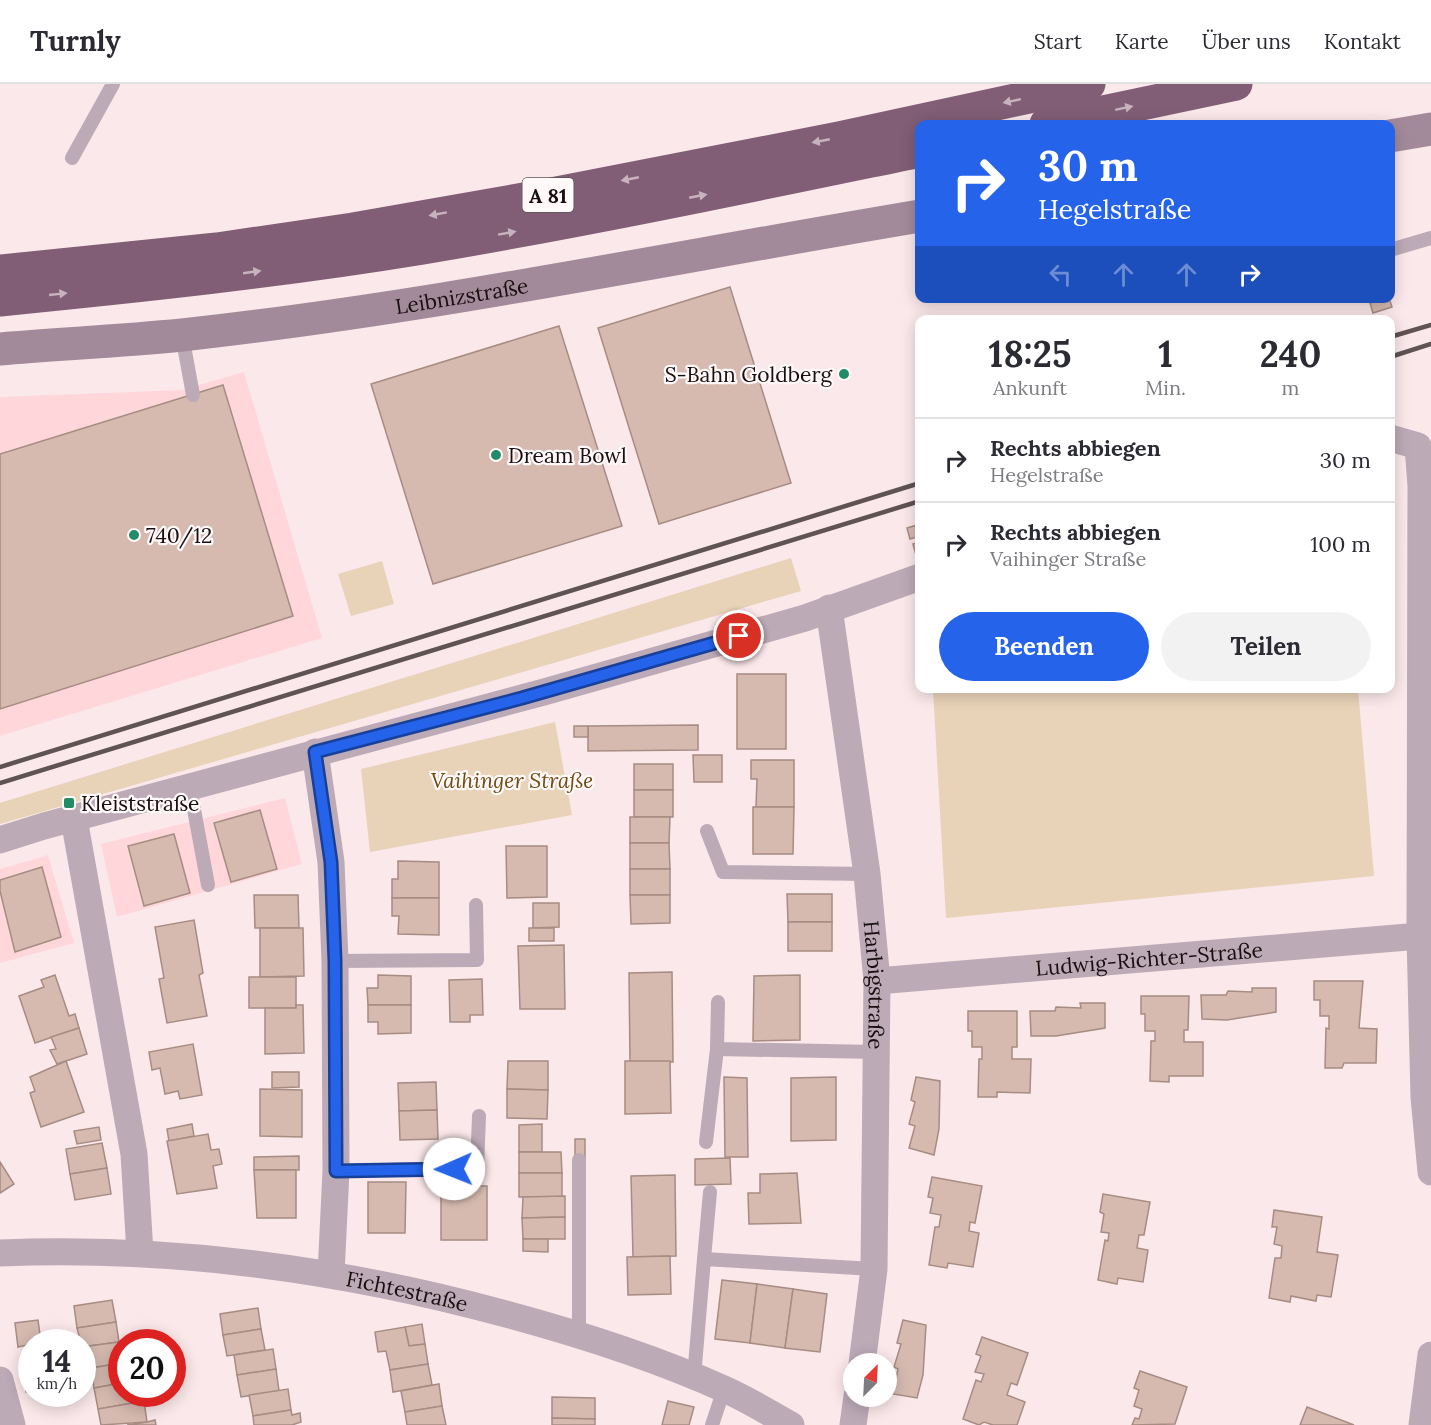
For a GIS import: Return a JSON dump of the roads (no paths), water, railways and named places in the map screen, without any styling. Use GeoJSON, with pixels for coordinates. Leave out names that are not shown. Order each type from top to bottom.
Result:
{"type":"FeatureCollection","features":[{"type":"Feature","properties":{"kind":"highway","name":"A 81"},"geometry":{"type":"LineString","coordinates":[[0,271],[217,249],[353,229],[609,183],[1089,84]]}},
{"type":"Feature","properties":{"kind":"highway"},"geometry":{"type":"LineString","coordinates":[[1065,120],[1236,84]]}},
{"type":"Feature","properties":{"kind":"highway","name":"A 81"},"geometry":{"type":"LineString","coordinates":[[0,300],[164,284],[421,248],[547,226],[915,152]]}},
{"type":"Feature","properties":{"kind":"street"},"geometry":{"type":"LineString","coordinates":[[1395,135],[1431,129]]}},
{"type":"Feature","properties":{"kind":"street","name":"Leibnizstraße"},"geometry":{"type":"LineString","coordinates":[[0,349],[182,334],[381,308],[584,276],[915,217]]}},
{"type":"Feature","properties":{"kind":"street"},"geometry":{"type":"LineString","coordinates":[[1395,439],[1425,443],[1421,486],[1420,936],[1424,1097],[1431,1172]]}},
{"type":"Feature","properties":{"kind":"street"},"geometry":{"type":"LineString","coordinates":[[0,840],[315,752],[544,692],[805,618],[915,580]]}},
{"type":"Feature","properties":{"kind":"street","name":"Harbigstraße"},"geometry":{"type":"LineString","coordinates":[[829,608],[867,874],[877,981],[874,1269],[863,1353]]}},
{"type":"Feature","properties":{"kind":"street"},"geometry":{"type":"LineString","coordinates":[[315,752],[331,862],[335,961],[336,1171],[332,1274]]}},
{"type":"Feature","properties":{"kind":"street"},"geometry":{"type":"LineString","coordinates":[[74,819],[134,1154],[140,1253]]}},
{"type":"Feature","properties":{"kind":"street","name":"Ludwig-Richter-Straße"},"geometry":{"type":"LineString","coordinates":[[877,981],[1420,936]]}},
{"type":"Feature","properties":{"kind":"street","name":"Fichtestraße"},"geometry":{"type":"LineString","coordinates":[[0,1253],[60,1251],[140,1253],[332,1274],[455,1300],[579,1334],[724,1389],[791,1425]]}},
{"type":"Feature","properties":{"kind":"street"},"geometry":{"type":"LineString","coordinates":[[1422,1425],[1431,1355]]}},
{"type":"Feature","properties":{"kind":"street"},"geometry":{"type":"LineString","coordinates":[[0,1380],[12,1425]]}},
{"type":"Feature","properties":{"kind":"street"},"geometry":{"type":"LineString","coordinates":[[853,1425],[855,1407]]}},
{"type":"Feature","properties":{"kind":"lane"},"geometry":{"type":"LineString","coordinates":[[72,158],[112,84]]}},
{"type":"Feature","properties":{"kind":"lane"},"geometry":{"type":"LineString","coordinates":[[1395,249],[1431,238]]}},
{"type":"Feature","properties":{"kind":"lane"},"geometry":{"type":"LineString","coordinates":[[182,334],[192,395]]}},
{"type":"Feature","properties":{"kind":"lane"},"geometry":{"type":"LineString","coordinates":[[189,788],[208,885]]}},
{"type":"Feature","properties":{"kind":"lane"},"geometry":{"type":"LineString","coordinates":[[707,831],[723,872],[867,874]]}},
{"type":"Feature","properties":{"kind":"lane"},"geometry":{"type":"LineString","coordinates":[[335,961],[477,960],[476,904]]}},
{"type":"Feature","properties":{"kind":"lane"},"geometry":{"type":"LineString","coordinates":[[705,1142],[717,1049],[718,1002]]}},
{"type":"Feature","properties":{"kind":"lane"},"geometry":{"type":"LineString","coordinates":[[717,1049],[876,1052]]}},
{"type":"Feature","properties":{"kind":"lane"},"geometry":{"type":"LineString","coordinates":[[336,1171],[477,1168],[479,1116]]}},
{"type":"Feature","properties":{"kind":"lane"},"geometry":{"type":"LineString","coordinates":[[579,1160],[579,1334]]}},
{"type":"Feature","properties":{"kind":"lane"},"geometry":{"type":"LineString","coordinates":[[694,1377],[710,1192]]}},
{"type":"Feature","properties":{"kind":"lane"},"geometry":{"type":"LineString","coordinates":[[705,1259],[874,1269]]}},
{"type":"Feature","properties":{"kind":"lane"},"geometry":{"type":"LineString","coordinates":[[712,1425],[724,1389]]}},
{"type":"Feature","properties":{"kind":"railway"},"geometry":{"type":"LineString","coordinates":[[1395,336],[1431,325]]}},
{"type":"Feature","properties":{"kind":"railway"},"geometry":{"type":"LineString","coordinates":[[1395,355],[1431,344]]}},
{"type":"Feature","properties":{"kind":"railway"},"geometry":{"type":"LineString","coordinates":[[0,767],[915,485]]}},
{"type":"Feature","properties":{"kind":"railway"},"geometry":{"type":"LineString","coordinates":[[0,783],[915,503]]}},
{"type":"Feature","properties":{"kind":"place","name":"S-Bahn Goldberg"},"geometry":{"type":"Point","coordinates":[844,374]}},
{"type":"Feature","properties":{"kind":"place","name":"Dream Bowl"},"geometry":{"type":"Point","coordinates":[496,455]}},
{"type":"Feature","properties":{"kind":"place","name":"740/12"},"geometry":{"type":"Point","coordinates":[134,535]}},
{"type":"Feature","properties":{"kind":"place","name":"Kleiststraße"},"geometry":{"type":"Point","coordinates":[69,803]}},
{"type":"Feature","properties":{"kind":"park label","name":"Vaihinger Straße"},"geometry":{"type":"Point","coordinates":[512,780]}}]}
